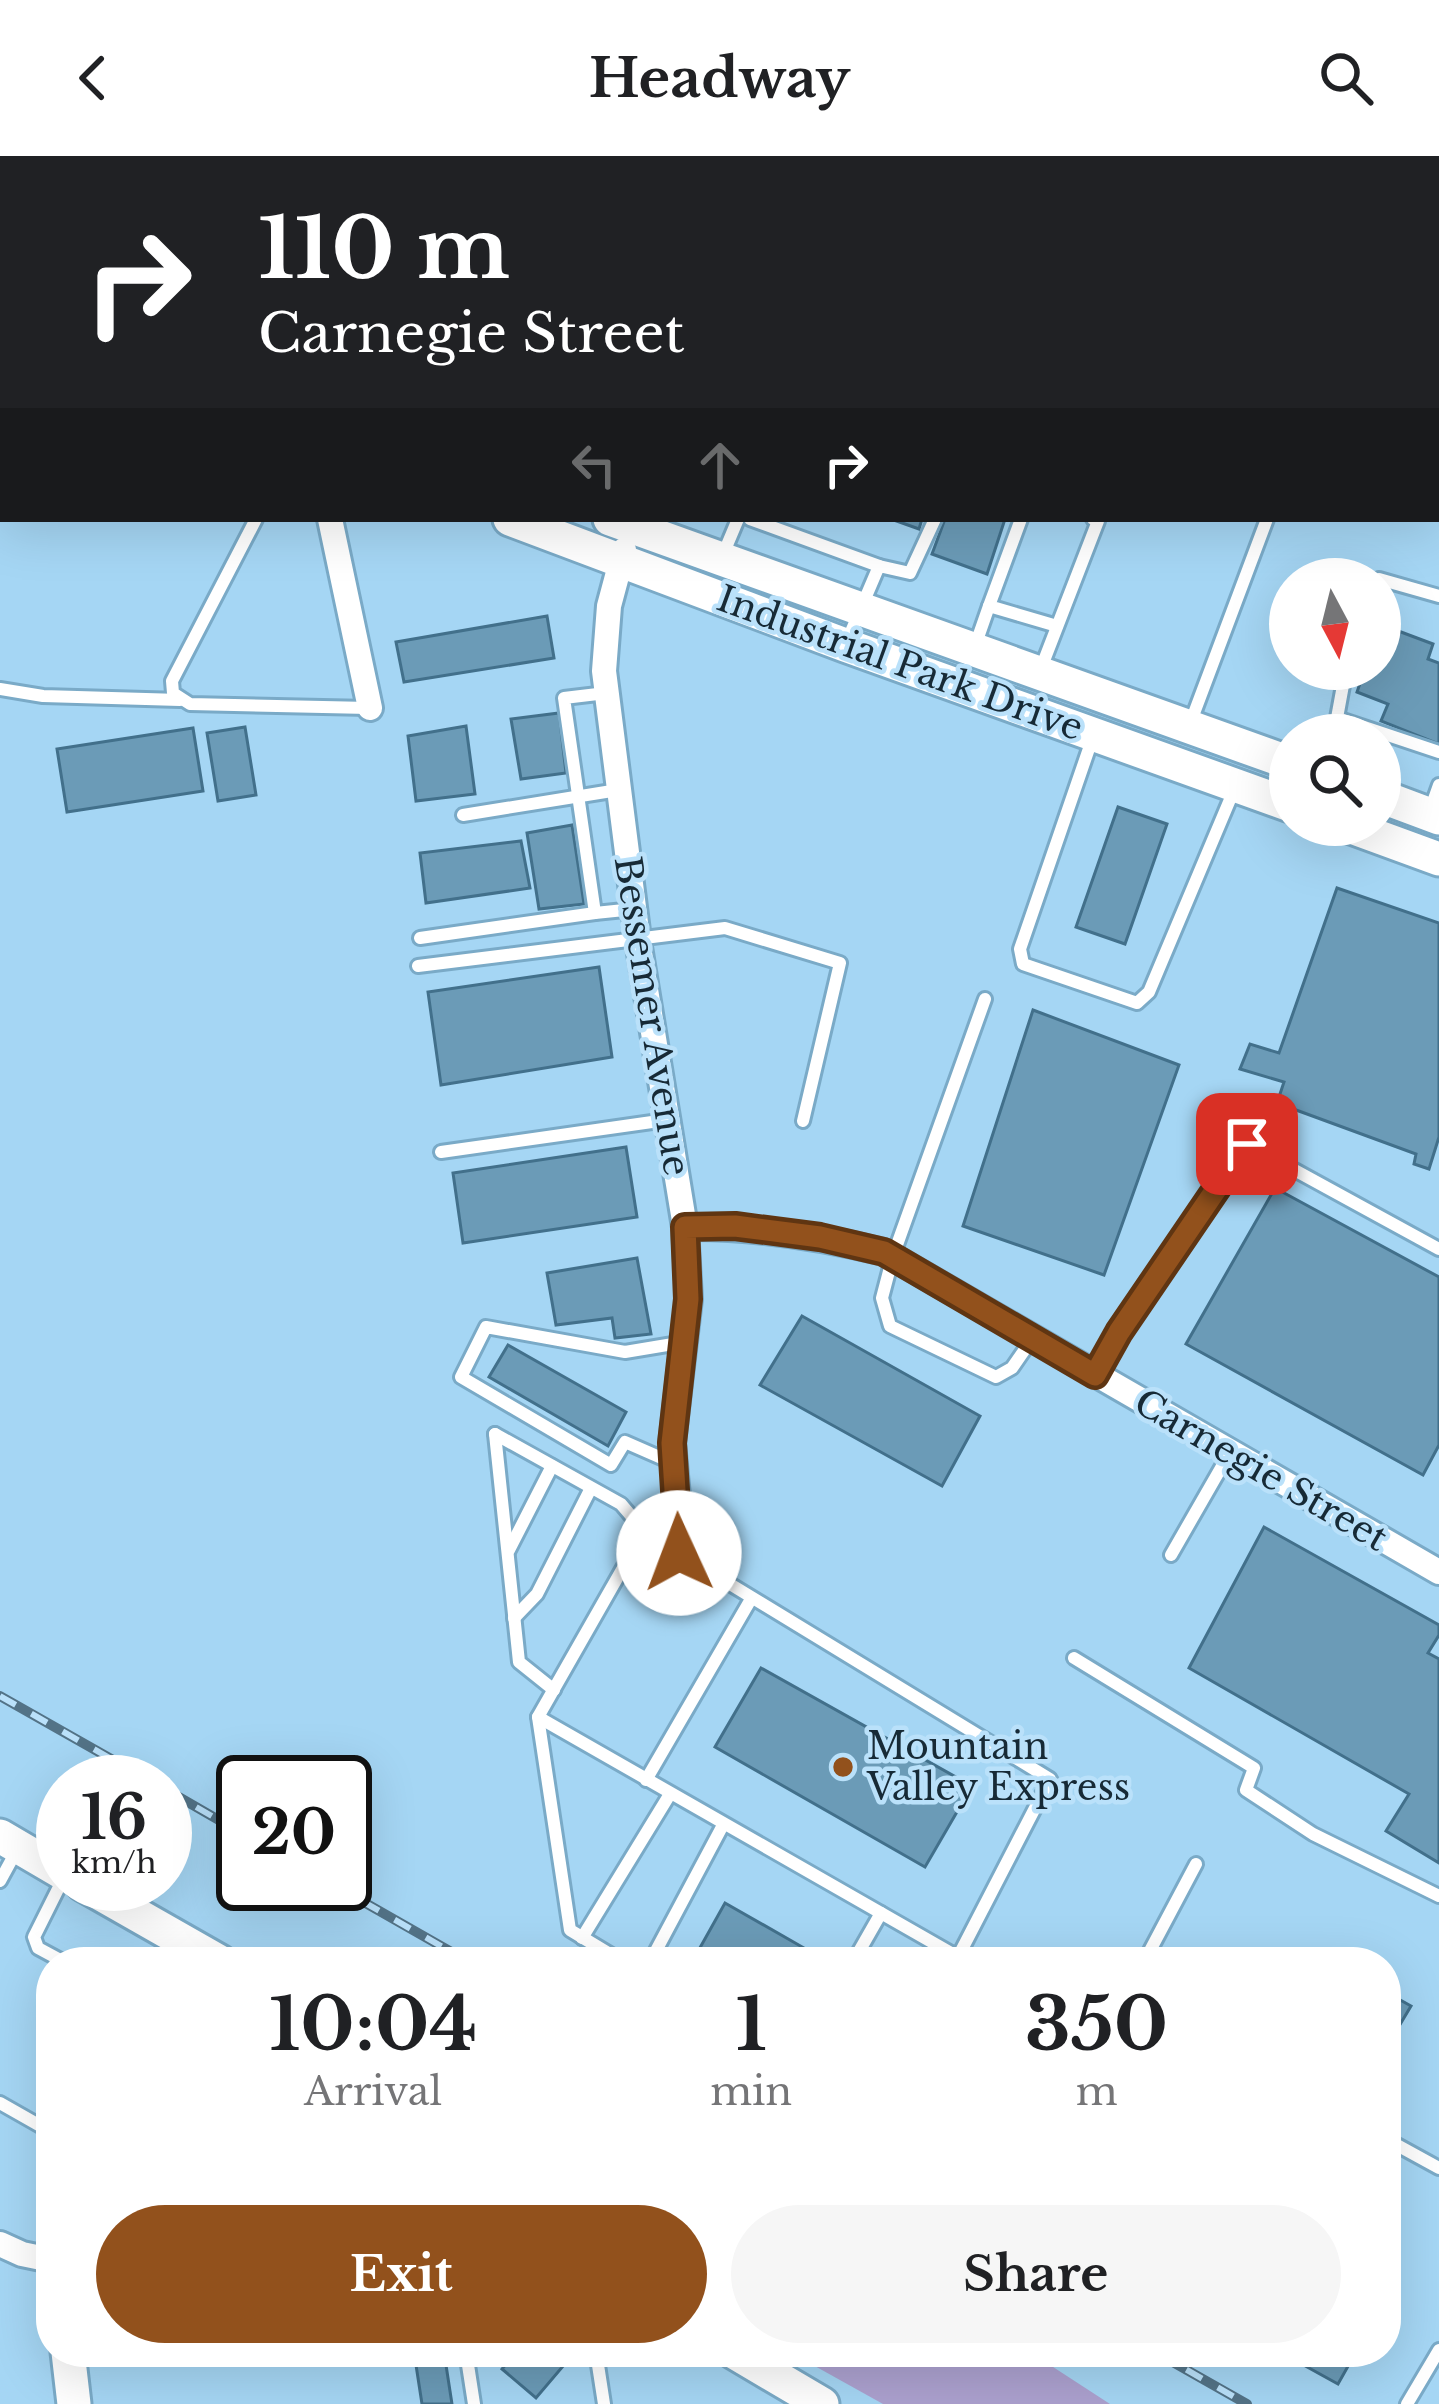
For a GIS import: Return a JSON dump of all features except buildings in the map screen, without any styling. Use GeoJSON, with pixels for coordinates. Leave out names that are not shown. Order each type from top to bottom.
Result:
{"type":"FeatureCollection","features":[{"type":"Feature","properties":{"kind":"street"},"geometry":{"type":"LineString","coordinates":[[331,522],[370,708]]}},
{"type":"Feature","properties":{"kind":"street","name":"Industrial Park Drive"},"geometry":{"type":"LineString","coordinates":[[519,522],[1269,797]]}},
{"type":"Feature","properties":{"kind":"street","name":"Industrial Park Drive"},"geometry":{"type":"LineString","coordinates":[[625,522],[1269,755]]}},
{"type":"Feature","properties":{"kind":"street","name":"Bessemer Avenue"},"geometry":{"type":"LineString","coordinates":[[625,522],[605,635],[606,693],[638,938],[685,1227],[686,1342],[675,1408],[678,1508]]}},
{"type":"Feature","properties":{"kind":"street"},"geometry":{"type":"LineString","coordinates":[[1401,799],[1436,805]]}},
{"type":"Feature","properties":{"kind":"street"},"geometry":{"type":"LineString","coordinates":[[1401,845],[1439,859]]}},
{"type":"Feature","properties":{"kind":"street","name":"Carnegie Street"},"geometry":{"type":"LineString","coordinates":[[685,1227],[735,1226],[820,1237],[893,1256],[1439,1572]]}},
{"type":"Feature","properties":{"kind":"street"},"geometry":{"type":"LineString","coordinates":[[10,1842],[36,1859]]}},
{"type":"Feature","properties":{"kind":"street"},"geometry":{"type":"LineString","coordinates":[[125,1911],[182,1947]]}},
{"type":"Feature","properties":{"kind":"street"},"geometry":{"type":"LineString","coordinates":[[0,2244],[36,2257]]}},
{"type":"Feature","properties":{"kind":"street"},"geometry":{"type":"LineString","coordinates":[[70,2367],[74,2404]]}},
{"type":"Feature","properties":{"kind":"street"},"geometry":{"type":"LineString","coordinates":[[759,2367],[822,2404]]}},
{"type":"Feature","properties":{"kind":"lane"},"geometry":{"type":"LineString","coordinates":[[179,700],[172,681],[254,522]]}},
{"type":"Feature","properties":{"kind":"lane"},"geometry":{"type":"LineString","coordinates":[[721,559],[736,522]]}},
{"type":"Feature","properties":{"kind":"lane"},"geometry":{"type":"LineString","coordinates":[[758,522],[910,573],[934,522]]}},
{"type":"Feature","properties":{"kind":"lane"},"geometry":{"type":"LineString","coordinates":[[974,649],[1020,522]]}},
{"type":"Feature","properties":{"kind":"lane"},"geometry":{"type":"LineString","coordinates":[[1040,672],[1097,522]]}},
{"type":"Feature","properties":{"kind":"lane"},"geometry":{"type":"LineString","coordinates":[[1190,725],[1266,522]]}},
{"type":"Feature","properties":{"kind":"lane"},"geometry":{"type":"LineString","coordinates":[[845,645],[879,566]]}},
{"type":"Feature","properties":{"kind":"lane"},"geometry":{"type":"LineString","coordinates":[[1401,585],[1439,596]]}},
{"type":"Feature","properties":{"kind":"lane"},"geometry":{"type":"LineString","coordinates":[[989,606],[1057,626]]}},
{"type":"Feature","properties":{"kind":"lane"},"geometry":{"type":"LineString","coordinates":[[0,689],[190,704],[370,708]]}},
{"type":"Feature","properties":{"kind":"lane"},"geometry":{"type":"LineString","coordinates":[[1342,690],[1334,725],[1439,752]]}},
{"type":"Feature","properties":{"kind":"lane"},"geometry":{"type":"LineString","coordinates":[[595,913],[564,698],[606,693]]}},
{"type":"Feature","properties":{"kind":"lane"},"geometry":{"type":"LineString","coordinates":[[1094,733],[1020,949],[1024,964],[1137,1003],[1149,992],[1237,785]]}},
{"type":"Feature","properties":{"kind":"lane"},"geometry":{"type":"LineString","coordinates":[[463,815],[618,790]]}},
{"type":"Feature","properties":{"kind":"lane"},"geometry":{"type":"LineString","coordinates":[[420,938],[634,909]]}},
{"type":"Feature","properties":{"kind":"lane"},"geometry":{"type":"LineString","coordinates":[[418,966],[725,928],[840,963],[803,1121]]}},
{"type":"Feature","properties":{"kind":"lane"},"geometry":{"type":"LineString","coordinates":[[985,999],[882,1298],[890,1326],[996,1377],[1012,1368],[1032,1339]]}},
{"type":"Feature","properties":{"kind":"lane"},"geometry":{"type":"LineString","coordinates":[[441,1152],[667,1119]]}},
{"type":"Feature","properties":{"kind":"lane"},"geometry":{"type":"LineString","coordinates":[[1095,1375],[1247,1144],[1439,1249]]}},
{"type":"Feature","properties":{"kind":"lane"},"geometry":{"type":"LineString","coordinates":[[674,1463],[625,1442],[611,1465],[461,1377],[486,1327],[626,1352],[686,1342]]}},
{"type":"Feature","properties":{"kind":"lane"},"geometry":{"type":"LineString","coordinates":[[554,1690],[519,1662],[495,1434],[621,1504],[644,1532],[1050,1779],[963,1947]]}},
{"type":"Feature","properties":{"kind":"lane"},"geometry":{"type":"LineString","coordinates":[[1171,1555],[1229,1454]]}},
{"type":"Feature","properties":{"kind":"lane"},"geometry":{"type":"LineString","coordinates":[[507,1553],[552,1466]]}},
{"type":"Feature","properties":{"kind":"lane"},"geometry":{"type":"LineString","coordinates":[[514,1618],[537,1594],[591,1487]]}},
{"type":"Feature","properties":{"kind":"lane"},"geometry":{"type":"LineString","coordinates":[[678,1508],[679,1553]]}},
{"type":"Feature","properties":{"kind":"lane"},"geometry":{"type":"LineString","coordinates":[[598,1947],[569,1930],[538,1718],[644,1532]]}},
{"type":"Feature","properties":{"kind":"lane"},"geometry":{"type":"LineString","coordinates":[[646,1780],[751,1599]]}},
{"type":"Feature","properties":{"kind":"lane"},"geometry":{"type":"LineString","coordinates":[[1075,1658],[1254,1768],[1246,1790],[1297,1823],[1439,1896]]}},
{"type":"Feature","properties":{"kind":"lane"},"geometry":{"type":"LineString","coordinates":[[538,1718],[940,1947]]}},
{"type":"Feature","properties":{"kind":"lane"},"geometry":{"type":"LineString","coordinates":[[583,1938],[670,1793]]}},
{"type":"Feature","properties":{"kind":"lane"},"geometry":{"type":"LineString","coordinates":[[658,1947],[723,1825]]}},
{"type":"Feature","properties":{"kind":"lane"},"geometry":{"type":"LineString","coordinates":[[0,1881],[10,1842]]}},
{"type":"Feature","properties":{"kind":"lane"},"geometry":{"type":"LineString","coordinates":[[1152,1947],[1196,1864]]}},
{"type":"Feature","properties":{"kind":"lane"},"geometry":{"type":"LineString","coordinates":[[38,1947],[34,1937],[46,1911]]}},
{"type":"Feature","properties":{"kind":"lane"},"geometry":{"type":"LineString","coordinates":[[862,1947],[881,1913]]}},
{"type":"Feature","properties":{"kind":"lane"},"geometry":{"type":"LineString","coordinates":[[0,2103],[36,2123]]}},
{"type":"Feature","properties":{"kind":"lane"},"geometry":{"type":"LineString","coordinates":[[1401,2146],[1439,2168]]}},
{"type":"Feature","properties":{"kind":"lane"},"geometry":{"type":"LineString","coordinates":[[1407,2404],[1439,2350]]}},
{"type":"Feature","properties":{"kind":"lane"},"geometry":{"type":"LineString","coordinates":[[468,2367],[474,2404]]}},
{"type":"Feature","properties":{"kind":"lane"},"geometry":{"type":"LineString","coordinates":[[598,2367],[604,2404]]}},
{"type":"Feature","properties":{"kind":"shaded area"},"geometry":{"type":"Polygon","coordinates":[[[817,2367],[1053,2367],[1110,2404],[883,2404],[817,2367]]]}},
{"type":"Feature","properties":{"kind":"railway"},"geometry":{"type":"LineString","coordinates":[[0,1696],[104,1755]]}},
{"type":"Feature","properties":{"kind":"railway"},"geometry":{"type":"LineString","coordinates":[[192,1805],[216,1818]]}},
{"type":"Feature","properties":{"kind":"railway"},"geometry":{"type":"LineString","coordinates":[[372,1907],[443,1947]]}},
{"type":"Feature","properties":{"kind":"railway"},"geometry":{"type":"LineString","coordinates":[[1182,2367],[1247,2404]]}},
{"type":"Feature","properties":{"kind":"place","name":"Mountain Valley Express"},"geometry":{"type":"Point","coordinates":[843,1767]}},
{"type":"Feature","properties":{"kind":"route"},"geometry":{"type":"LineString","coordinates":[[679,1553],[672,1443],[688,1299],[685,1227],[735,1226],[820,1237],[884,1252],[1095,1375],[1247,1144]]}}]}
